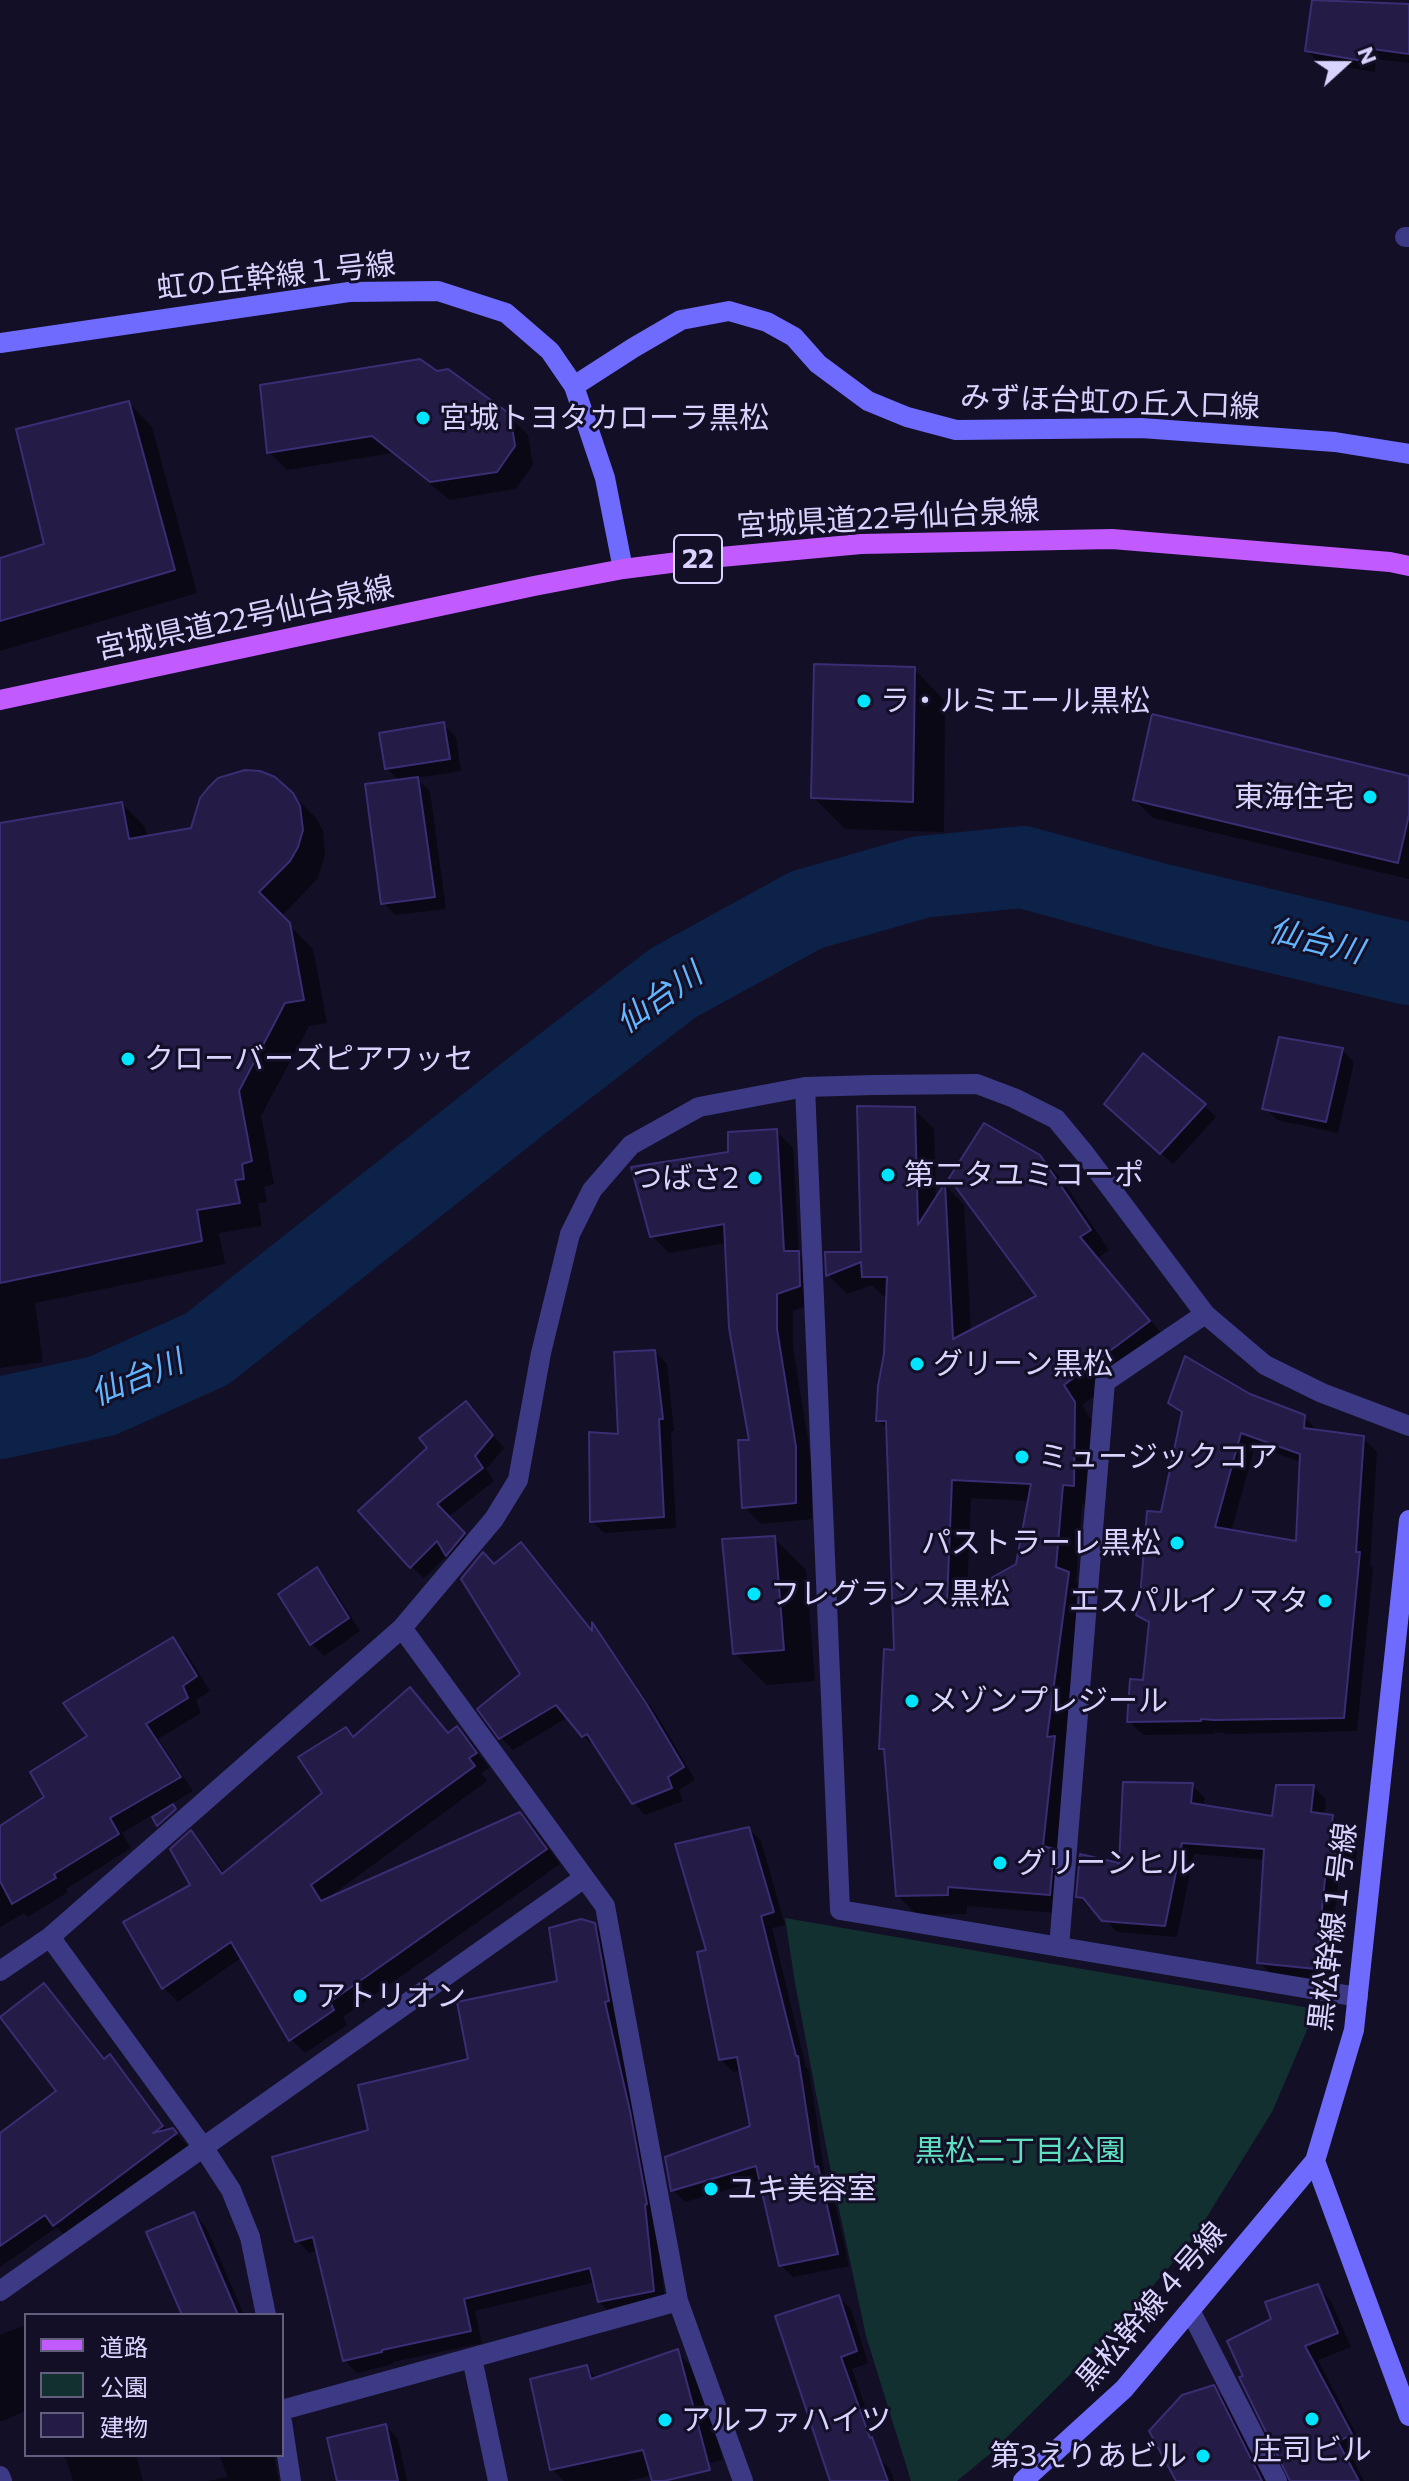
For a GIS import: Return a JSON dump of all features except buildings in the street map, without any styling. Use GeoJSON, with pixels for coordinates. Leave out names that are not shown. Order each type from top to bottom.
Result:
{"type":"FeatureCollection","features":[{"type":"Feature","properties":{"kind":"main road","name":"宮城県道22号仙台泉線"},"geometry":{"type":"LineString","coordinates":[[0,700],[534,586],[623,569],[710,558],[861,544],[1112,539],[1409,566]]}},
{"type":"Feature","properties":{"kind":"street","name":"虹の丘幹線１号線"},"geometry":{"type":"LineString","coordinates":[[0,343],[349,292],[438,291],[506,313],[550,351],[574,386],[605,478],[623,569]]}},
{"type":"Feature","properties":{"kind":"street","name":"みずほ台虹の丘入口線"},"geometry":{"type":"LineString","coordinates":[[574,386],[681,320],[729,311],[767,322],[794,337],[818,364],[868,401],[907,417],[956,430],[1141,428],[1335,442],[1409,454]]}},
{"type":"Feature","properties":{"kind":"street"},"geometry":{"type":"LineString","coordinates":[[0,1971],[50,1937],[402,1628],[494,1519],[518,1480],[541,1353],[570,1234],[592,1190],[631,1145],[699,1107],[805,1087],[977,1084],[1014,1098],[1056,1119],[1205,1314],[1265,1365],[1322,1393],[1409,1426]]}},
{"type":"Feature","properties":{"kind":"street"},"geometry":{"type":"LineString","coordinates":[[805,1087],[840,1910],[1358,1997]]}},
{"type":"Feature","properties":{"kind":"street"},"geometry":{"type":"LineString","coordinates":[[1059,1947],[1105,1382],[1205,1314]]}},
{"type":"Feature","properties":{"kind":"street","name":"黒松幹線１号線"},"geometry":{"type":"LineString","coordinates":[[1315,2161],[1354,2030],[1409,1520]]}},
{"type":"Feature","properties":{"kind":"street"},"geometry":{"type":"LineString","coordinates":[[402,1628],[605,1906],[678,2301],[743,2481]]}},
{"type":"Feature","properties":{"kind":"street"},"geometry":{"type":"LineString","coordinates":[[0,2291],[584,1878]]}},
{"type":"Feature","properties":{"kind":"street"},"geometry":{"type":"LineString","coordinates":[[50,1937],[231,2190],[250,2237],[266,2313]]}},
{"type":"Feature","properties":{"kind":"street"},"geometry":{"type":"LineString","coordinates":[[1315,2161],[1409,2416]]}},
{"type":"Feature","properties":{"kind":"street","name":"黒松幹線４号線"},"geometry":{"type":"LineString","coordinates":[[1023,2481],[1124,2389],[1315,2161]]}},
{"type":"Feature","properties":{"kind":"street"},"geometry":{"type":"LineString","coordinates":[[284,2409],[678,2301]]}},
{"type":"Feature","properties":{"kind":"street"},"geometry":{"type":"LineString","coordinates":[[1190,2310],[1277,2481]]}},
{"type":"Feature","properties":{"kind":"street"},"geometry":{"type":"LineString","coordinates":[[472,2358],[498,2481]]}},
{"type":"Feature","properties":{"kind":"street"},"geometry":{"type":"LineString","coordinates":[[284,2435],[291,2481]]}},
{"type":"Feature","properties":{"kind":"green space","name":"黒松二丁目公園"},"geometry":{"type":"Polygon","coordinates":[[[785,1918],[1316,2009],[1272,2112],[1193,2239],[1117,2328],[991,2453],[957,2481],[911,2481],[866,2336],[829,2162],[785,1918]]]}},
{"type":"Feature","properties":{"kind":"waterway","name":"仙台川"},"geometry":{"type":"LineString","coordinates":[[0,1418],[102,1396],[207,1349],[673,983],[806,910],[921,877],[1023,867],[1162,905],[1409,964]]}},
{"type":"Feature","properties":{"kind":"place","name":"宮城トヨタカローラ黒松"},"geometry":{"type":"Point","coordinates":[423,418]}},
{"type":"Feature","properties":{"kind":"place","name":"ラ・ルミエール黒松"},"geometry":{"type":"Point","coordinates":[864,701]}},
{"type":"Feature","properties":{"kind":"place","name":"東海住宅"},"geometry":{"type":"Point","coordinates":[1370,797]}},
{"type":"Feature","properties":{"kind":"place","name":"クローバーズピアワッセ"},"geometry":{"type":"Point","coordinates":[128,1059]}},
{"type":"Feature","properties":{"kind":"place","name":"第二タユミコーポ"},"geometry":{"type":"Point","coordinates":[888,1175]}},
{"type":"Feature","properties":{"kind":"place","name":"つばさ2"},"geometry":{"type":"Point","coordinates":[755,1178]}},
{"type":"Feature","properties":{"kind":"place","name":"グリーン黒松"},"geometry":{"type":"Point","coordinates":[917,1364]}},
{"type":"Feature","properties":{"kind":"place","name":"ミュージックコア"},"geometry":{"type":"Point","coordinates":[1022,1457]}},
{"type":"Feature","properties":{"kind":"place","name":"パストラーレ黒松"},"geometry":{"type":"Point","coordinates":[1177,1543]}},
{"type":"Feature","properties":{"kind":"place","name":"フレグランス黒松"},"geometry":{"type":"Point","coordinates":[754,1594]}},
{"type":"Feature","properties":{"kind":"place","name":"エスパルイノマタ"},"geometry":{"type":"Point","coordinates":[1325,1601]}},
{"type":"Feature","properties":{"kind":"place","name":"メゾンプレジール"},"geometry":{"type":"Point","coordinates":[912,1701]}},
{"type":"Feature","properties":{"kind":"place","name":"グリーンヒル"},"geometry":{"type":"Point","coordinates":[1000,1863]}},
{"type":"Feature","properties":{"kind":"place","name":"アトリオン"},"geometry":{"type":"Point","coordinates":[300,1996]}},
{"type":"Feature","properties":{"kind":"place","name":"ユキ美容室"},"geometry":{"type":"Point","coordinates":[711,2189]}},
{"type":"Feature","properties":{"kind":"place","name":"庄司ビル"},"geometry":{"type":"Point","coordinates":[1312,2419]}},
{"type":"Feature","properties":{"kind":"place","name":"アルファハイツ"},"geometry":{"type":"Point","coordinates":[665,2420]}},
{"type":"Feature","properties":{"kind":"place","name":"第3えりあビル"},"geometry":{"type":"Point","coordinates":[1203,2456]}}]}
